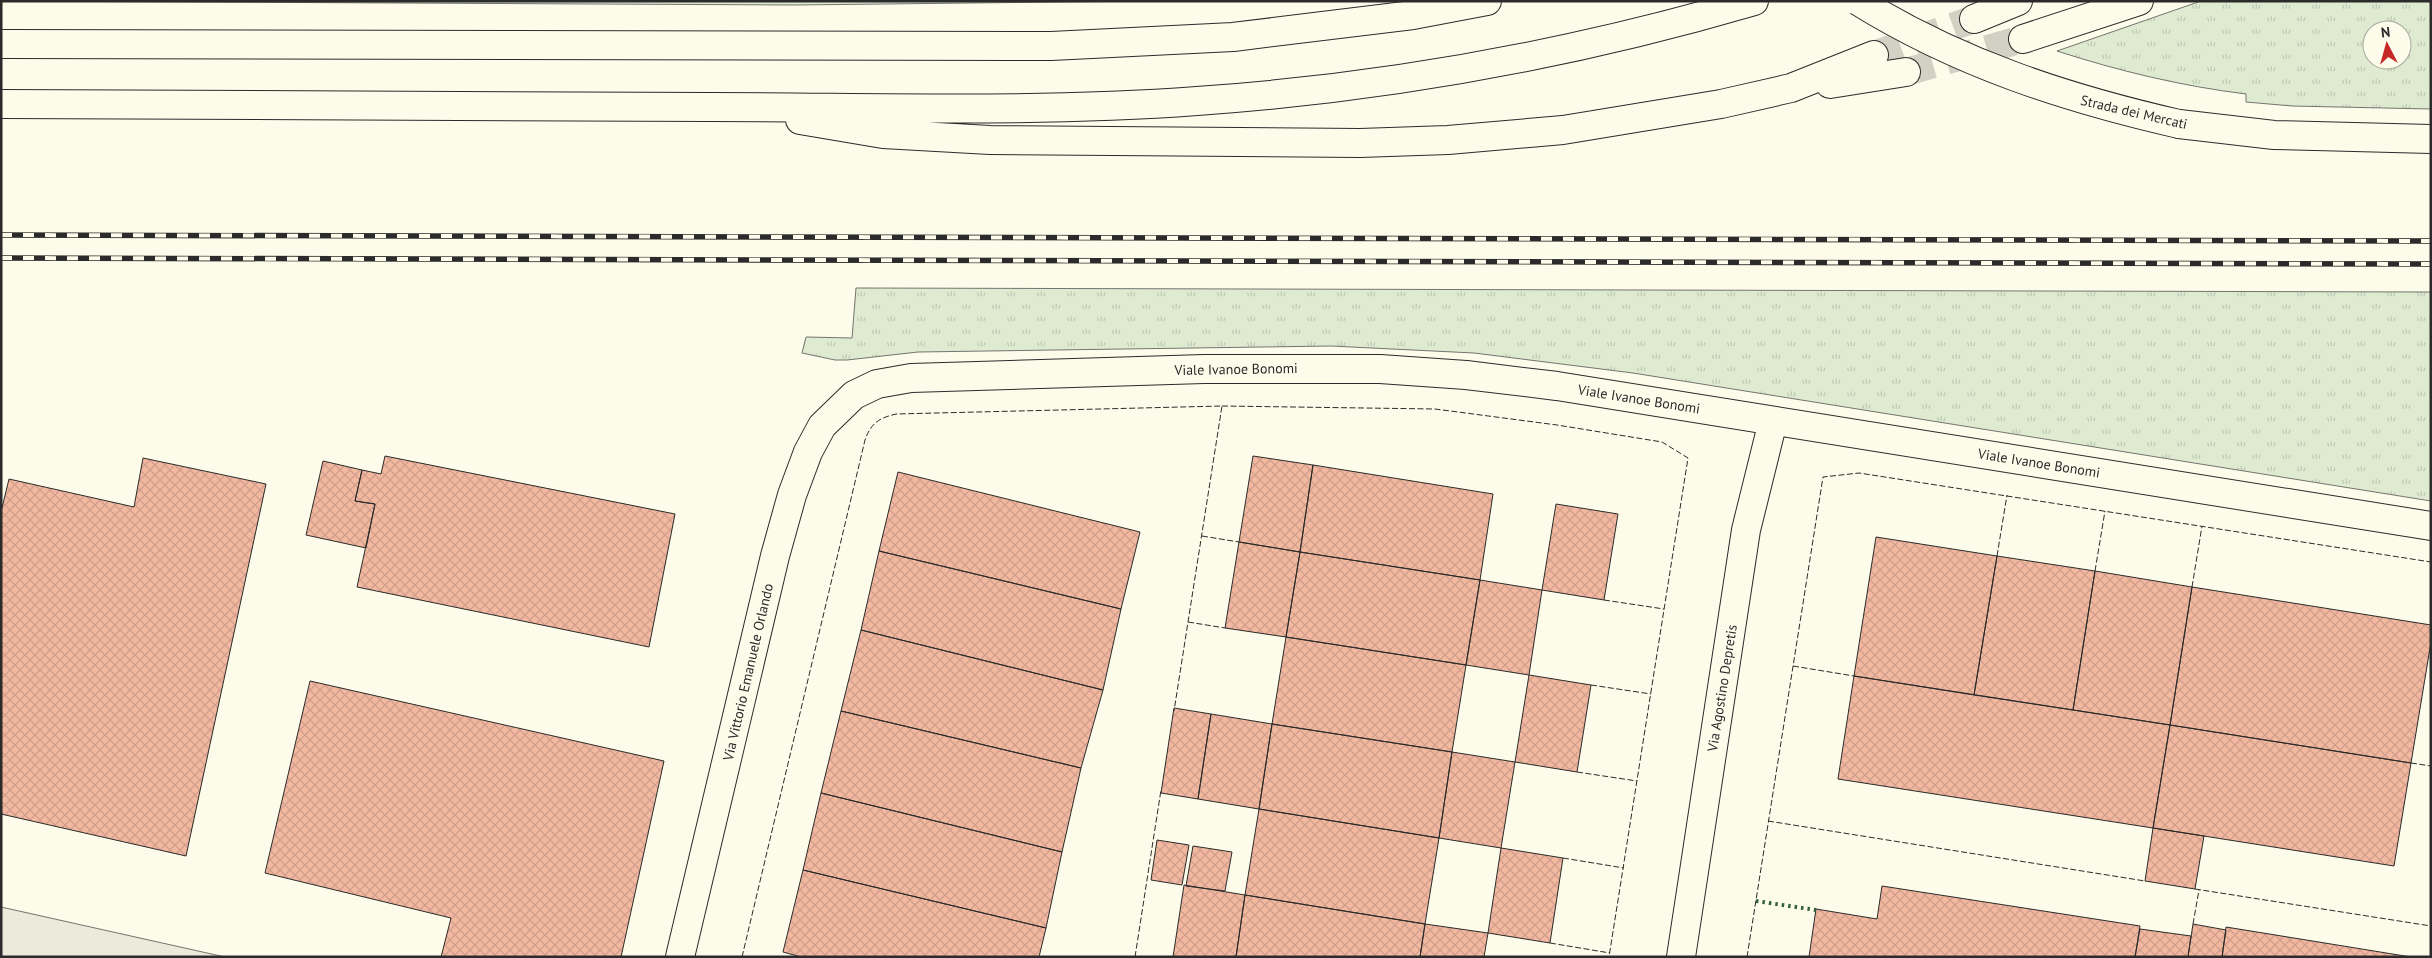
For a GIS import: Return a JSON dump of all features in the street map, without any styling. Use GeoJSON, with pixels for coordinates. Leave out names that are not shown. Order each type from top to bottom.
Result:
{"type":"FeatureCollection","features":[{"type":"Feature","properties":{"kind":"main road"},"geometry":{"type":"LineString","coordinates":[[1,44],[1061,46],[1169,42],[1269,33],[1413,15],[1486,1]]}},
{"type":"Feature","properties":{"kind":"main road"},"geometry":{"type":"LineString","coordinates":[[1,104],[1054,107],[1236,98],[1371,83],[1506,60],[1648,30],[1754,1]]}},
{"type":"Feature","properties":{"kind":"main road","name":"Strada dei Mercati"},"geometry":{"type":"LineString","coordinates":[[1858,1],[1898,25],[1966,58],[2030,83],[2096,104],[2179,124],[2274,134],[2431,140]]}},
{"type":"Feature","properties":{"kind":"main road"},"geometry":{"type":"LineString","coordinates":[[1974,19],[2018,1]]}},
{"type":"Feature","properties":{"kind":"main road"},"geometry":{"type":"LineString","coordinates":[[2023,39],[2139,1]]}},
{"type":"Feature","properties":{"kind":"main road"},"geometry":{"type":"LineString","coordinates":[[1791,88],[1874,55]]}},
{"type":"Feature","properties":{"kind":"main road"},"geometry":{"type":"LineString","coordinates":[[665,106],[742,111],[882,134],[935,138],[1360,143],[1475,138],[1563,130],[1658,116],[1791,88],[1906,72]]}},
{"type":"Feature","properties":{"kind":"main road","name":"Viale Ivanoe Bonomi"},"geometry":{"type":"LineString","coordinates":[[845,401],[864,389],[877,384],[932,376],[1204,369],[1380,370],[1510,380],[1773,420],[2431,526]]}},
{"type":"Feature","properties":{"kind":"main road","name":"Via Vittorio Emanuele Orlando"},"geometry":{"type":"LineString","coordinates":[[680,957],[775,556],[792,495],[801,468],[816,436],[828,418],[845,401]]}},
{"type":"Feature","properties":{"kind":"main road","name":"Via Agostino Depretis"},"geometry":{"type":"LineString","coordinates":[[1681,957],[1746,530],[1773,420]]}},
{"type":"Feature","properties":{"kind":"green space"},"geometry":{"type":"Polygon","coordinates":[[[1,1],[1147,1],[795,5],[1,1]]]}},
{"type":"Feature","properties":{"kind":"green space"},"geometry":{"type":"Polygon","coordinates":[[[2201,1],[2431,1],[2431,109],[2292,106],[2246,102],[2246,94],[2198,87],[2104,65],[2057,51],[2201,1]]]}},
{"type":"Feature","properties":{"kind":"green space"},"geometry":{"type":"Polygon","coordinates":[[[856,288],[2431,292],[2431,501],[1633,373],[1474,353],[1331,346],[918,352],[835,360],[802,353],[806,337],[852,338],[856,288]]]}},
{"type":"Feature","properties":{"kind":"shaded area"},"geometry":{"type":"Polygon","coordinates":[[[1,907],[225,957],[1,957],[1,907]]]}},
{"type":"Feature","properties":{"kind":"building"},"geometry":{"type":"Polygon","coordinates":[[[385,456],[675,514],[649,647],[357,587],[375,504],[355,501],[362,470],[381,474],[385,456]]]}},
{"type":"Feature","properties":{"kind":"building"},"geometry":{"type":"Polygon","coordinates":[[[1253,456],[1313,465],[1300,552],[1239,542],[1253,456]]]}},
{"type":"Feature","properties":{"kind":"building"},"geometry":{"type":"Polygon","coordinates":[[[143,458],[266,484],[186,856],[1,814],[1,512],[9,479],[134,507],[143,458]]]}},
{"type":"Feature","properties":{"kind":"building"},"geometry":{"type":"Polygon","coordinates":[[[323,461],[362,470],[355,501],[375,504],[366,548],[306,535],[323,461]]]}},
{"type":"Feature","properties":{"kind":"building"},"geometry":{"type":"Polygon","coordinates":[[[1313,465],[1493,494],[1480,580],[1300,552],[1313,465]]]}},
{"type":"Feature","properties":{"kind":"building"},"geometry":{"type":"Polygon","coordinates":[[[898,472],[1140,532],[1121,609],[879,551],[898,472]]]}},
{"type":"Feature","properties":{"kind":"building"},"geometry":{"type":"Polygon","coordinates":[[[1556,504],[1618,514],[1604,600],[1542,590],[1556,504]]]}},
{"type":"Feature","properties":{"kind":"building"},"geometry":{"type":"Polygon","coordinates":[[[1876,537],[1997,556],[1974,695],[1854,676],[1876,537]]]}},
{"type":"Feature","properties":{"kind":"building"},"geometry":{"type":"Polygon","coordinates":[[[1239,542],[1300,552],[1286,637],[1225,628],[1239,542]]]}},
{"type":"Feature","properties":{"kind":"building"},"geometry":{"type":"Polygon","coordinates":[[[879,551],[1121,609],[1103,690],[861,630],[879,551]]]}},
{"type":"Feature","properties":{"kind":"building"},"geometry":{"type":"Polygon","coordinates":[[[1300,552],[1480,580],[1466,665],[1286,637],[1300,552]]]}},
{"type":"Feature","properties":{"kind":"building"},"geometry":{"type":"Polygon","coordinates":[[[1997,556],[2095,571],[2073,710],[1974,695],[1997,556]]]}},
{"type":"Feature","properties":{"kind":"building"},"geometry":{"type":"Polygon","coordinates":[[[2095,571],[2192,587],[2170,725],[2073,710],[2095,571]]]}},
{"type":"Feature","properties":{"kind":"building"},"geometry":{"type":"Polygon","coordinates":[[[1480,580],[1542,590],[1529,675],[1466,665],[1480,580]]]}},
{"type":"Feature","properties":{"kind":"building"},"geometry":{"type":"Polygon","coordinates":[[[2192,587],[2431,625],[2431,642],[2411,763],[2170,725],[2192,587]]]}},
{"type":"Feature","properties":{"kind":"building"},"geometry":{"type":"Polygon","coordinates":[[[861,630],[1103,690],[1081,768],[841,711],[861,630]]]}},
{"type":"Feature","properties":{"kind":"building"},"geometry":{"type":"Polygon","coordinates":[[[1286,637],[1466,665],[1452,752],[1272,724],[1286,637]]]}},
{"type":"Feature","properties":{"kind":"building"},"geometry":{"type":"Polygon","coordinates":[[[1529,675],[1591,685],[1577,772],[1515,762],[1529,675]]]}},
{"type":"Feature","properties":{"kind":"building"},"geometry":{"type":"Polygon","coordinates":[[[1854,676],[2170,725],[2153,828],[1838,779],[1854,676]]]}},
{"type":"Feature","properties":{"kind":"building"},"geometry":{"type":"Polygon","coordinates":[[[310,681],[664,761],[621,957],[441,957],[451,918],[265,873],[310,681]]]}},
{"type":"Feature","properties":{"kind":"building"},"geometry":{"type":"Polygon","coordinates":[[[1174,708],[1211,714],[1198,799],[1161,793],[1174,708]]]}},
{"type":"Feature","properties":{"kind":"building"},"geometry":{"type":"Polygon","coordinates":[[[841,711],[1081,768],[1062,852],[821,793],[841,711]]]}},
{"type":"Feature","properties":{"kind":"building"},"geometry":{"type":"Polygon","coordinates":[[[1211,714],[1272,724],[1259,809],[1198,799],[1211,714]]]}},
{"type":"Feature","properties":{"kind":"building"},"geometry":{"type":"Polygon","coordinates":[[[1272,724],[1452,752],[1439,838],[1259,809],[1272,724]]]}},
{"type":"Feature","properties":{"kind":"building"},"geometry":{"type":"Polygon","coordinates":[[[2170,725],[2411,763],[2394,866],[2153,828],[2170,725]]]}},
{"type":"Feature","properties":{"kind":"building"},"geometry":{"type":"Polygon","coordinates":[[[1452,752],[1515,762],[1501,848],[1439,838],[1452,752]]]}},
{"type":"Feature","properties":{"kind":"building"},"geometry":{"type":"Polygon","coordinates":[[[821,793],[1062,852],[1046,928],[803,870],[821,793]]]}},
{"type":"Feature","properties":{"kind":"building"},"geometry":{"type":"Polygon","coordinates":[[[1259,809],[1439,838],[1425,924],[1245,895],[1259,809]]]}},
{"type":"Feature","properties":{"kind":"building"},"geometry":{"type":"Polygon","coordinates":[[[2153,828],[2204,836],[2195,889],[2145,881],[2153,828]]]}},
{"type":"Feature","properties":{"kind":"building"},"geometry":{"type":"Polygon","coordinates":[[[1157,840],[1189,845],[1182,885],[1151,880],[1157,840]]]}},
{"type":"Feature","properties":{"kind":"building"},"geometry":{"type":"Polygon","coordinates":[[[1193,846],[1232,852],[1225,891],[1186,886],[1193,846]]]}},
{"type":"Feature","properties":{"kind":"building"},"geometry":{"type":"Polygon","coordinates":[[[1501,848],[1563,858],[1550,943],[1488,933],[1501,848]]]}},
{"type":"Feature","properties":{"kind":"building"},"geometry":{"type":"Polygon","coordinates":[[[803,870],[1046,928],[1039,957],[801,957],[783,952],[803,870]]]}},
{"type":"Feature","properties":{"kind":"building"},"geometry":{"type":"Polygon","coordinates":[[[1184,885],[1245,895],[1236,957],[1173,957],[1184,885]]]}},
{"type":"Feature","properties":{"kind":"building"},"geometry":{"type":"Polygon","coordinates":[[[1882,886],[2140,926],[2135,957],[1809,957],[1816,909],[1877,919],[1882,886]]]}},
{"type":"Feature","properties":{"kind":"building"},"geometry":{"type":"Polygon","coordinates":[[[1245,895],[1425,924],[1420,957],[1236,957],[1245,895]]]}},
{"type":"Feature","properties":{"kind":"building"},"geometry":{"type":"Polygon","coordinates":[[[1425,924],[1488,933],[1484,957],[1420,957],[1425,924]]]}},
{"type":"Feature","properties":{"kind":"building"},"geometry":{"type":"Polygon","coordinates":[[[2193,924],[2226,930],[2222,957],[2188,957],[2193,924]]]}},
{"type":"Feature","properties":{"kind":"building"},"geometry":{"type":"Polygon","coordinates":[[[2226,927],[2411,957],[2222,957],[2226,927]]]}},
{"type":"Feature","properties":{"kind":"building"},"geometry":{"type":"Polygon","coordinates":[[[2140,929],[2191,936],[2188,957],[2135,957],[2140,929]]]}},
{"type":"Feature","properties":{"kind":"tunnel"},"geometry":{"type":"LineString","coordinates":[[1874,55],[1974,19]]}},
{"type":"Feature","properties":{"kind":"tunnel"},"geometry":{"type":"LineString","coordinates":[[1906,72],[2023,39]]}},
{"type":"Feature","properties":{"kind":"railway"},"geometry":{"type":"LineString","coordinates":[[1,235],[2431,241]]}},
{"type":"Feature","properties":{"kind":"railway"},"geometry":{"type":"LineString","coordinates":[[1,258],[2431,264]]}},
{"type":"Feature","properties":{"kind":"hedge"},"geometry":{"type":"LineString","coordinates":[[1756,901],[1816,910]]}},
{"type":"Feature","properties":{"kind":"fence"},"geometry":{"type":"LineString","coordinates":[[1222,406],[1435,409],[1557,425],[1662,442],[1688,458],[1609,957]]}},
{"type":"Feature","properties":{"kind":"fence"},"geometry":{"type":"LineString","coordinates":[[742,957],[865,440],[876,422],[896,414],[1222,406],[1174,711]]}},
{"type":"Feature","properties":{"kind":"fence"},"geometry":{"type":"LineString","coordinates":[[1747,957],[1823,477],[1859,473],[2431,562]]}},
{"type":"Feature","properties":{"kind":"fence"},"geometry":{"type":"LineString","coordinates":[[1997,556],[2007,495]]}},
{"type":"Feature","properties":{"kind":"fence"},"geometry":{"type":"LineString","coordinates":[[2095,571],[2105,511]]}},
{"type":"Feature","properties":{"kind":"fence"},"geometry":{"type":"LineString","coordinates":[[2192,587],[2202,526]]}},
{"type":"Feature","properties":{"kind":"fence"},"geometry":{"type":"LineString","coordinates":[[1202,536],[1239,542]]}},
{"type":"Feature","properties":{"kind":"fence"},"geometry":{"type":"LineString","coordinates":[[1604,600],[1664,609]]}},
{"type":"Feature","properties":{"kind":"fence"},"geometry":{"type":"LineString","coordinates":[[1188,622],[1225,628]]}},
{"type":"Feature","properties":{"kind":"fence"},"geometry":{"type":"LineString","coordinates":[[1793,666],[1854,676]]}},
{"type":"Feature","properties":{"kind":"fence"},"geometry":{"type":"LineString","coordinates":[[1591,685],[1651,694]]}},
{"type":"Feature","properties":{"kind":"fence"},"geometry":{"type":"LineString","coordinates":[[2411,763],[2431,766]]}},
{"type":"Feature","properties":{"kind":"fence"},"geometry":{"type":"LineString","coordinates":[[1577,772],[1637,781]]}},
{"type":"Feature","properties":{"kind":"fence"},"geometry":{"type":"LineString","coordinates":[[1135,957],[1161,790]]}},
{"type":"Feature","properties":{"kind":"fence"},"geometry":{"type":"LineString","coordinates":[[1768,821],[2145,881]]}},
{"type":"Feature","properties":{"kind":"fence"},"geometry":{"type":"LineString","coordinates":[[1563,858],[1624,868]]}},
{"type":"Feature","properties":{"kind":"fence"},"geometry":{"type":"LineString","coordinates":[[2195,889],[2431,926]]}},
{"type":"Feature","properties":{"kind":"fence"},"geometry":{"type":"LineString","coordinates":[[2193,924],[2199,890]]}},
{"type":"Feature","properties":{"kind":"fence"},"geometry":{"type":"LineString","coordinates":[[1550,943],[1610,953]]}}]}
